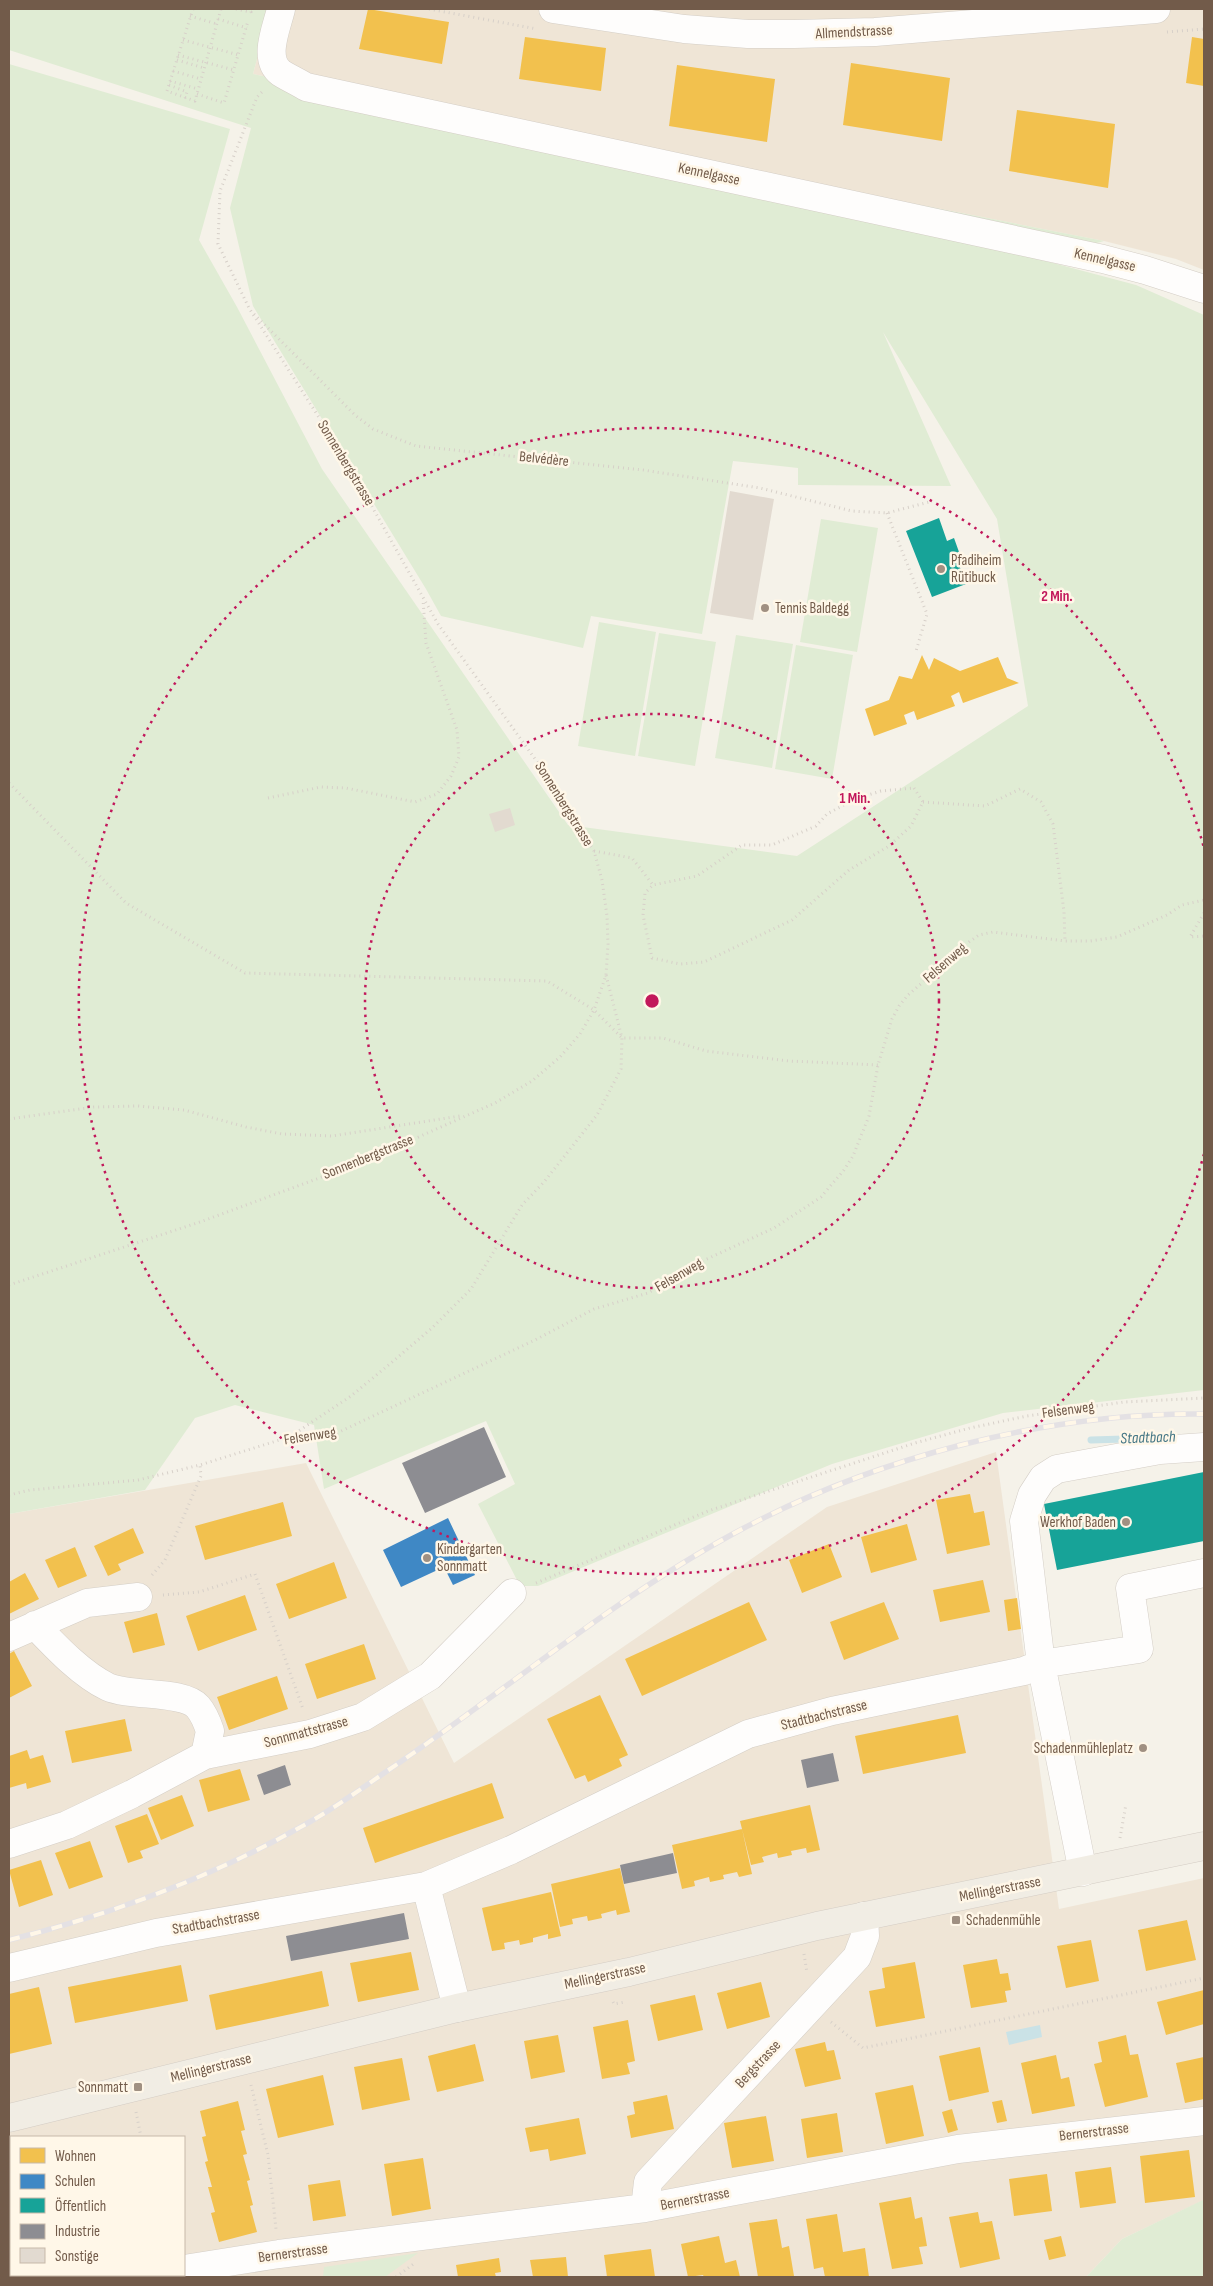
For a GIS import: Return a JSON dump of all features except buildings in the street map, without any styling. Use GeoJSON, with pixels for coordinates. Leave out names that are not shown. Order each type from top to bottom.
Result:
{"type":"FeatureCollection","features":[{"type":"Feature","properties":{"kind":"main road","name":"Mellingerstrasse"},"geometry":{"type":"LineString","coordinates":[[9,2118],[457,2008],[629,1972],[864,1916],[1204,1846]]}},
{"type":"Feature","properties":{"kind":"street"},"geometry":{"type":"LineString","coordinates":[[279,72],[273,61],[271,50],[281,9]]}},
{"type":"Feature","properties":{"kind":"street","name":"Allmendstrasse"},"geometry":{"type":"LineString","coordinates":[[552,9],[588,12],[684,29],[748,34],[875,32],[1156,9]]}},
{"type":"Feature","properties":{"kind":"street","name":"Kennelgasse"},"geometry":{"type":"LineString","coordinates":[[279,72],[306,87],[1103,259],[1153,272],[1204,290]]}},
{"type":"Feature","properties":{"kind":"street"},"geometry":{"type":"LineString","coordinates":[[1084,1872],[1041,1664],[1024,1521],[1032,1495],[1042,1478],[1057,1469],[1160,1450],[1204,1447]]}},
{"type":"Feature","properties":{"kind":"street","name":"Stadtbachstrasse"},"geometry":{"type":"LineString","coordinates":[[9,1968],[156,1933],[426,1886],[535,1839],[748,1734],[832,1711],[1024,1671],[1041,1664],[1139,1649],[1130,1588],[1204,1573]]}},
{"type":"Feature","properties":{"kind":"street","name":"Sonnmattstrasse"},"geometry":{"type":"LineString","coordinates":[[9,1844],[66,1825],[132,1794],[205,1755],[310,1734],[363,1717],[430,1676],[512,1593]]}},
{"type":"Feature","properties":{"kind":"street"},"geometry":{"type":"LineString","coordinates":[[9,1637],[87,1603],[138,1597]]}},
{"type":"Feature","properties":{"kind":"street"},"geometry":{"type":"LineString","coordinates":[[35,1625],[58,1650],[108,1687],[124,1692],[178,1697],[196,1705],[210,1730],[205,1755]]}},
{"type":"Feature","properties":{"kind":"street"},"geometry":{"type":"LineString","coordinates":[[426,1886],[457,2008]]}},
{"type":"Feature","properties":{"kind":"street","name":"Bergstrasse"},"geometry":{"type":"LineString","coordinates":[[645,2208],[648,2182],[857,1958],[865,1936],[864,1916]]}},
{"type":"Feature","properties":{"kind":"street","name":"Bernerstrasse"},"geometry":{"type":"LineString","coordinates":[[185,2269],[279,2254],[645,2208],[958,2149],[1204,2121]]}},
{"type":"Feature","properties":{"kind":"street"},"geometry":{"type":"LineString","coordinates":[[114,2277],[126,2276]]}},
{"type":"Feature","properties":{"kind":"path"},"geometry":{"type":"LineString","coordinates":[[192,9],[167,92],[194,101],[221,9]]}},
{"type":"Feature","properties":{"kind":"path"},"geometry":{"type":"LineString","coordinates":[[196,94],[224,103],[251,12],[236,9]]}},
{"type":"Feature","properties":{"kind":"path"},"geometry":{"type":"LineString","coordinates":[[190,16],[246,28]]}},
{"type":"Feature","properties":{"kind":"path"},"geometry":{"type":"LineString","coordinates":[[183,40],[239,55]]}},
{"type":"Feature","properties":{"kind":"path"},"geometry":{"type":"LineString","coordinates":[[178,55],[234,70]]}},
{"type":"Feature","properties":{"kind":"path"},"geometry":{"type":"LineString","coordinates":[[177,60],[204,68]]}},
{"type":"Feature","properties":{"kind":"path"},"geometry":{"type":"LineString","coordinates":[[173,71],[201,79]]}},
{"type":"Feature","properties":{"kind":"path","name":"Sonnenbergstrasse"},"geometry":{"type":"LineString","coordinates":[[9,1285],[200,1222],[342,1169],[495,1103],[532,1081],[560,1057],[580,1034],[594,1010],[606,975],[607,916],[602,880],[594,851],[543,770],[438,624],[343,455],[249,308],[218,244],[220,191],[257,97],[279,72]]}},
{"type":"Feature","properties":{"kind":"path"},"geometry":{"type":"LineString","coordinates":[[170,83],[198,89]]}},
{"type":"Feature","properties":{"kind":"path"},"geometry":{"type":"LineString","coordinates":[[170,83],[187,92],[185,98]]}},
{"type":"Feature","properties":{"kind":"path","name":"Belvédère"},"geometry":{"type":"LineString","coordinates":[[249,308],[354,415],[373,430],[416,446],[643,470],[760,488],[852,511],[887,513],[929,502]]}},
{"type":"Feature","properties":{"kind":"path"},"geometry":{"type":"LineString","coordinates":[[887,513],[927,614],[916,651]]}},
{"type":"Feature","properties":{"kind":"path"},"geometry":{"type":"LineString","coordinates":[[268,798],[320,787],[346,788],[415,802],[437,794],[451,776],[459,757],[457,730],[426,643],[423,598]]}},
{"type":"Feature","properties":{"kind":"path"},"geometry":{"type":"LineString","coordinates":[[9,783],[126,903],[245,973],[547,981],[594,1010],[622,1038],[663,1038],[706,1051],[789,1060],[878,1065]]}},
{"type":"Feature","properties":{"kind":"path"},"geometry":{"type":"LineString","coordinates":[[914,788],[922,802],[911,826],[889,846],[849,870],[792,920],[704,962],[680,964],[652,958],[643,915],[645,893],[653,885],[697,876],[742,845],[772,845],[816,826],[827,814],[855,799],[881,792],[914,788]]}},
{"type":"Feature","properties":{"kind":"path"},"geometry":{"type":"LineString","coordinates":[[922,802],[985,806],[1020,789],[1041,802],[1053,824],[1064,912],[1065,941]]}},
{"type":"Feature","properties":{"kind":"path"},"geometry":{"type":"LineString","coordinates":[[594,851],[632,858],[653,885]]}},
{"type":"Feature","properties":{"kind":"path","name":"Felsenweg"},"geometry":{"type":"LineString","coordinates":[[9,1495],[30,1490],[138,1480],[200,1466],[289,1437],[337,1433],[535,1340],[594,1309],[648,1293],[694,1265],[774,1228],[804,1210],[834,1183],[853,1156],[869,1116],[878,1065],[892,1019],[899,1006],[908,995],[969,942],[979,935],[993,932],[1065,941],[1090,942],[1117,937],[1182,905],[1204,900]]}},
{"type":"Feature","properties":{"kind":"path"},"geometry":{"type":"LineString","coordinates":[[1204,914],[1190,937],[1204,936]]}},
{"type":"Feature","properties":{"kind":"path"},"geometry":{"type":"LineString","coordinates":[[289,1437],[351,1396],[392,1363],[432,1328],[471,1289],[522,1205],[544,1182],[597,1115],[621,1069],[622,1038],[606,975]]}},
{"type":"Feature","properties":{"kind":"path"},"geometry":{"type":"LineString","coordinates":[[9,1119],[94,1107],[138,1106],[184,1110],[246,1127],[282,1134],[332,1136],[466,1115]]}},
{"type":"Feature","properties":{"kind":"path","name":"Felsenweg"},"geometry":{"type":"LineString","coordinates":[[512,1593],[708,1511],[915,1443],[970,1428],[1028,1416],[1124,1402],[1204,1398]]}},
{"type":"Feature","properties":{"kind":"path"},"geometry":{"type":"LineString","coordinates":[[200,1466],[200,1476],[165,1560],[140,1590],[138,1597],[198,1592],[256,1574],[308,1722],[310,1734]]}},
{"type":"Feature","properties":{"kind":"path"},"geometry":{"type":"LineString","coordinates":[[1120,1839],[1126,1804]]}},
{"type":"Feature","properties":{"kind":"path"},"geometry":{"type":"LineString","coordinates":[[804,1951],[807,1976]]}},
{"type":"Feature","properties":{"kind":"path"},"geometry":{"type":"LineString","coordinates":[[832,2022],[862,2048],[1204,1978]]}},
{"type":"Feature","properties":{"kind":"path"},"geometry":{"type":"LineString","coordinates":[[249,2079],[268,2156],[279,2254]]}},
{"type":"Feature","properties":{"kind":"path"},"geometry":{"type":"LineString","coordinates":[[135,2110],[141,2136]]}},
{"type":"Feature","properties":{"kind":"shaded area"},"geometry":{"type":"Polygon","coordinates":[[[270,9],[1204,9],[1204,270],[1176,259],[1104,241],[253,74],[270,9]]]}},
{"type":"Feature","properties":{"kind":"shaded area"},"geometry":{"type":"Polygon","coordinates":[[[996,1452],[1059,1909],[1204,1878],[1204,2200],[1122,2239],[1086,2277],[9,2277],[9,1514],[306,1463],[454,1763],[827,1507],[996,1452]]]}},
{"type":"Feature","properties":{"kind":"green space"},"geometry":{"type":"Polygon","coordinates":[[[9,9],[270,9],[253,74],[1104,241],[1038,259],[1136,285],[1204,315],[1204,1390],[1003,1413],[832,1464],[538,1586],[520,1586],[478,1504],[515,1484],[486,1421],[324,1489],[314,1425],[235,1405],[195,1418],[145,1490],[9,1514],[9,64],[230,129],[199,240],[237,307],[322,469],[568,825],[797,856],[1028,706],[997,519],[883,332],[951,486],[798,485],[798,468],[733,461],[702,634],[591,616],[583,648],[441,616],[253,306],[230,208],[251,128],[9,50],[9,9]]]}},
{"type":"Feature","properties":{"kind":"green space"},"geometry":{"type":"Polygon","coordinates":[[[821,519],[878,528],[857,652],[800,642],[821,519]]]}},
{"type":"Feature","properties":{"kind":"green space"},"geometry":{"type":"Polygon","coordinates":[[[599,622],[656,632],[635,756],[578,746],[599,622]]]}},
{"type":"Feature","properties":{"kind":"green space"},"geometry":{"type":"Polygon","coordinates":[[[659,633],[716,642],[695,766],[638,756],[659,633]]]}},
{"type":"Feature","properties":{"kind":"green space"},"geometry":{"type":"Polygon","coordinates":[[[736,635],[793,644],[772,768],[715,758],[736,635]]]}},
{"type":"Feature","properties":{"kind":"green space"},"geometry":{"type":"Polygon","coordinates":[[[796,645],[853,655],[832,779],[775,769],[796,645]]]}},
{"type":"Feature","properties":{"kind":"green space"},"geometry":{"type":"Polygon","coordinates":[[[1204,2196],[1204,2277],[1086,2277],[1122,2239],[1203,2200],[1204,2196]]]}},
{"type":"Feature","properties":{"kind":"green space"},"geometry":{"type":"Polygon","coordinates":[[[418,2253],[385,2277],[323,2277],[324,2267],[418,2253]]]}},
{"type":"Feature","properties":{"kind":"water"},"geometry":{"type":"Polygon","coordinates":[[[1040,2025],[1042,2037],[1009,2045],[1006,2032],[1040,2025]]]}},
{"type":"Feature","properties":{"kind":"waterway","name":"Stadtbach"},"geometry":{"type":"LineString","coordinates":[[1091,1440],[1158,1438]]}},
{"type":"Feature","properties":{"kind":"railway"},"geometry":{"type":"LineString","coordinates":[[9,1940],[48,1930],[161,1892],[235,1861],[306,1824],[348,1798],[432,1740],[642,1589],[731,1535],[784,1508],[841,1484],[900,1463],[960,1445],[1021,1431],[1083,1421],[1204,1414]]}},
{"type":"Feature","properties":{"kind":"place","name":"Pfadiheim Rütibuck"},"geometry":{"type":"Point","coordinates":[941,569]}},
{"type":"Feature","properties":{"kind":"place","name":"Tennis Baldegg"},"geometry":{"type":"Point","coordinates":[765,608]}},
{"type":"Feature","properties":{"kind":"place","name":"Werkhof Baden"},"geometry":{"type":"Point","coordinates":[1126,1522]}},
{"type":"Feature","properties":{"kind":"place","name":"Kindergarten Sonnmatt"},"geometry":{"type":"Point","coordinates":[427,1558]}},
{"type":"Feature","properties":{"kind":"place","name":"Schadenmühleplatz"},"geometry":{"type":"Point","coordinates":[1143,1748]}},
{"type":"Feature","properties":{"kind":"place","name":"Schadenmühle"},"geometry":{"type":"Point","coordinates":[956,1920]}},
{"type":"Feature","properties":{"kind":"place","name":"Sonnmatt"},"geometry":{"type":"Point","coordinates":[138,2087]}}]}
